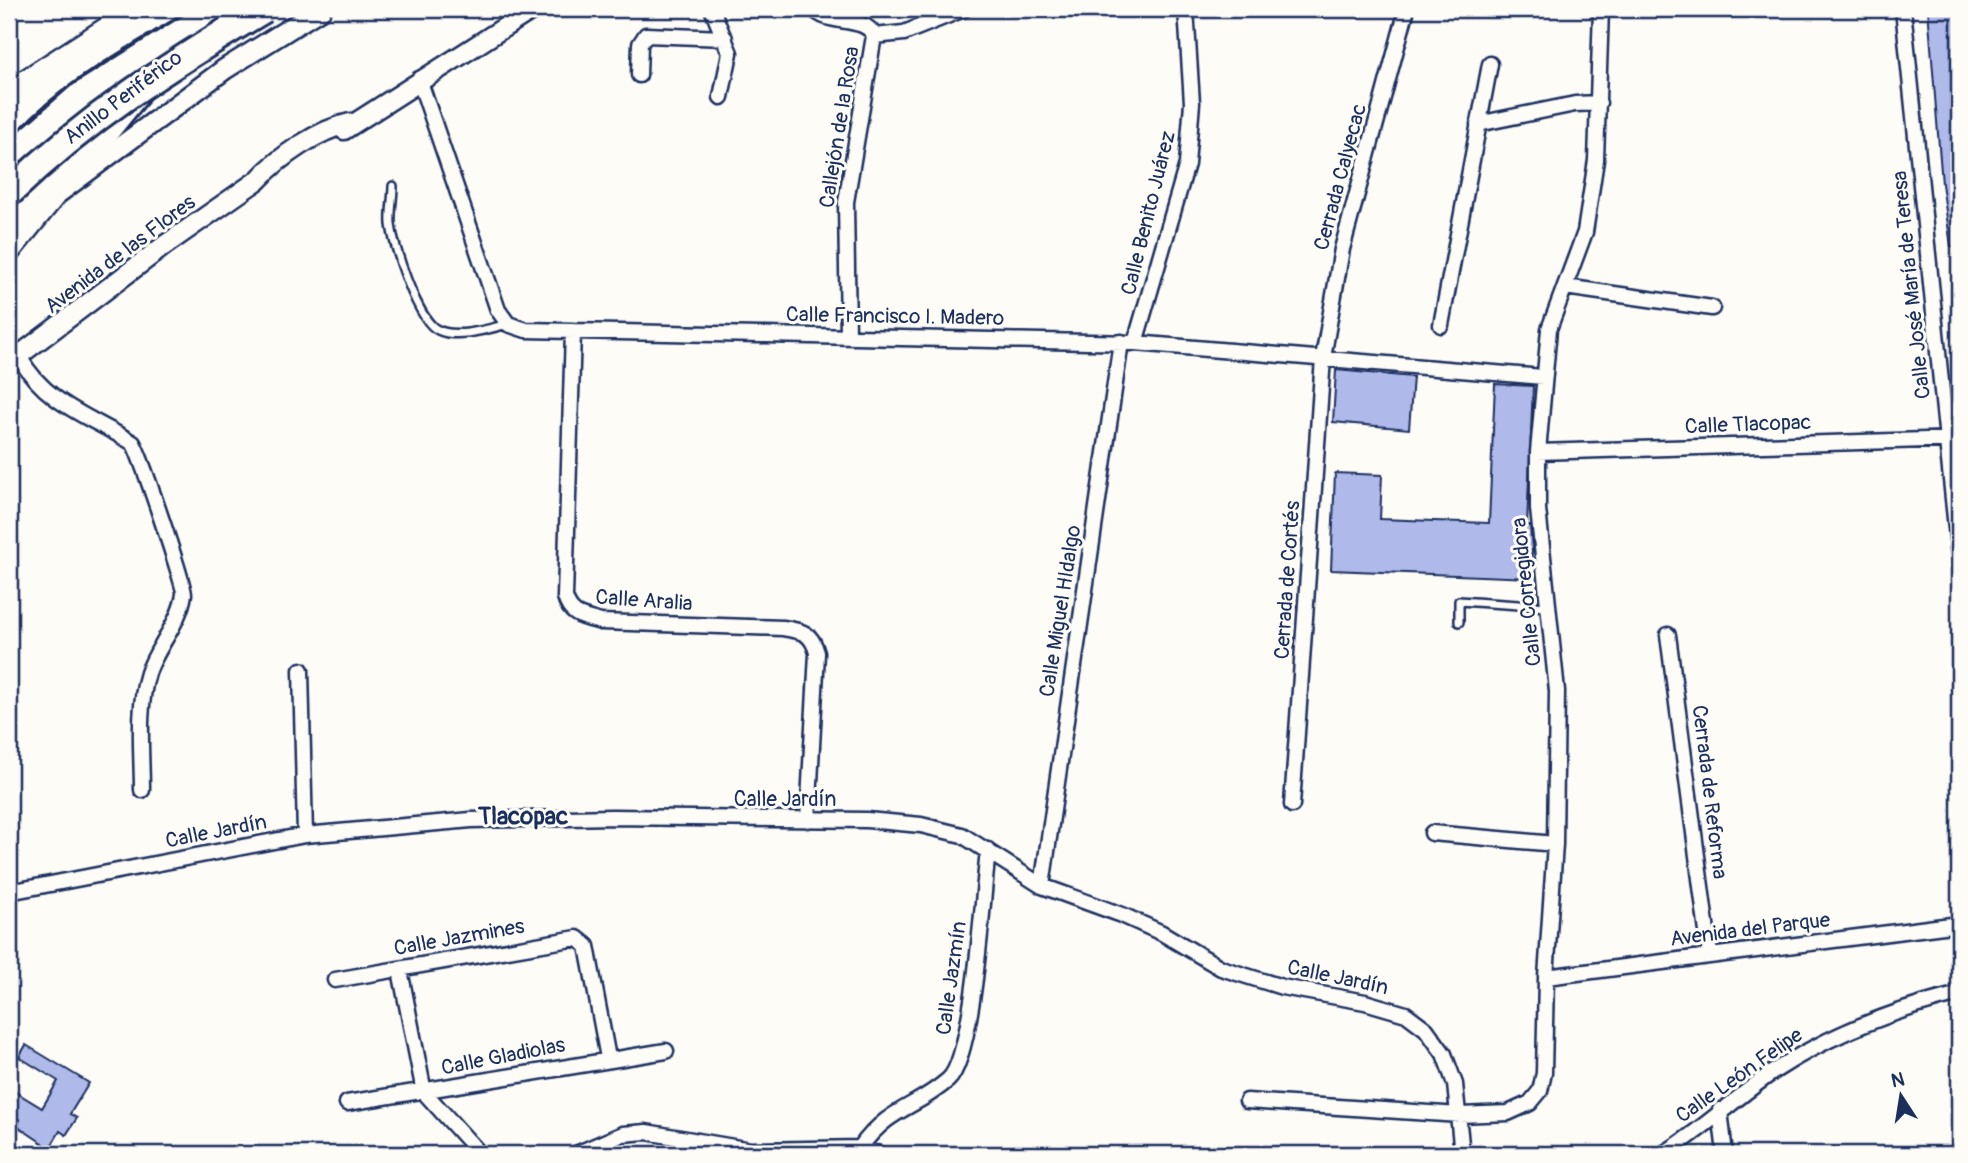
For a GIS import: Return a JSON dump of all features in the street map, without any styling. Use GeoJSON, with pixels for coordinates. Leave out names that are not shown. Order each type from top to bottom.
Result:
{"type":"FeatureCollection","features":[{"type":"Feature","properties":{"kind":"highway"},"geometry":{"type":"LineString","coordinates":[[9,113],[19,93],[164,9]]}},
{"type":"Feature","properties":{"kind":"highway","name":"Anillo Periférico"},"geometry":{"type":"LineString","coordinates":[[9,158],[78,98],[219,9]]}},
{"type":"Feature","properties":{"kind":"highway","name":"Anillo Periférico"},"geometry":{"type":"LineString","coordinates":[[9,199],[28,174],[89,116],[249,9]]}},
{"type":"Feature","properties":{"kind":"highway"},"geometry":{"type":"LineString","coordinates":[[9,193],[58,146],[149,78],[264,9]]}},
{"type":"Feature","properties":{"kind":"highway"},"geometry":{"type":"LineString","coordinates":[[9,225],[52,176],[103,134],[149,78]]}},
{"type":"Feature","properties":{"kind":"highway"},"geometry":{"type":"LineString","coordinates":[[9,120],[19,93]]}},
{"type":"Feature","properties":{"kind":"main road"},"geometry":{"type":"LineString","coordinates":[[19,93],[135,9]]}},
{"type":"Feature","properties":{"kind":"main road"},"geometry":{"type":"LineString","coordinates":[[9,253],[57,194],[225,69],[321,9]]}},
{"type":"Feature","properties":{"kind":"street","name":"Avenida de las Flores"},"geometry":{"type":"LineString","coordinates":[[14,361],[165,245],[258,180],[269,168],[332,127],[350,123],[533,9]]}},
{"type":"Feature","properties":{"kind":"street"},"geometry":{"type":"LineString","coordinates":[[712,9],[730,53],[721,97]]}},
{"type":"Feature","properties":{"kind":"street","name":"Callejón de la Rosa"},"geometry":{"type":"LineString","coordinates":[[814,9],[822,16],[867,27],[874,36],[846,202],[848,335]]}},
{"type":"Feature","properties":{"kind":"street"},"geometry":{"type":"LineString","coordinates":[[874,36],[904,33],[964,9]]}},
{"type":"Feature","properties":{"kind":"street","name":"Calle Benito Juárez"},"geometry":{"type":"LineString","coordinates":[[1128,342],[1187,164],[1192,103],[1186,9]]}},
{"type":"Feature","properties":{"kind":"street","name":"Cerrada Calyecac"},"geometry":{"type":"LineString","coordinates":[[1323,358],[1342,249],[1407,9]]}},
{"type":"Feature","properties":{"kind":"street","name":"Calle Corregidora"},"geometry":{"type":"LineString","coordinates":[[1461,1115],[1508,1113],[1530,1103],[1540,1091],[1544,1073],[1546,977],[1555,844],[1557,691],[1538,509],[1538,452],[1549,329],[1585,232],[1596,160],[1601,9]]}},
{"type":"Feature","properties":{"kind":"street","name":"Calle José María de Teresa"},"geometry":{"type":"LineString","coordinates":[[1903,9],[1953,439],[1959,558]]}},
{"type":"Feature","properties":{"kind":"street"},"geometry":{"type":"LineString","coordinates":[[639,75],[640,44],[646,35],[725,38]]}},
{"type":"Feature","properties":{"kind":"street"},"geometry":{"type":"LineString","coordinates":[[1441,325],[1490,64]]}},
{"type":"Feature","properties":{"kind":"street"},"geometry":{"type":"LineString","coordinates":[[419,79],[484,275],[498,310],[508,324]]}},
{"type":"Feature","properties":{"kind":"street"},"geometry":{"type":"LineString","coordinates":[[1478,124],[1575,104],[1599,103]]}},
{"type":"Feature","properties":{"kind":"street"},"geometry":{"type":"LineString","coordinates":[[1565,287],[1712,308]]}},
{"type":"Feature","properties":{"kind":"street","name":"Calle Francisco I. Madero"},"geometry":{"type":"LineString","coordinates":[[508,324],[526,330],[1128,342],[1543,377]]}},
{"type":"Feature","properties":{"kind":"street","name":"Calle Aralia"},"geometry":{"type":"LineString","coordinates":[[573,331],[565,597],[568,610],[601,622],[783,628],[806,632],[813,640],[817,653],[808,820]]}},
{"type":"Feature","properties":{"kind":"street","name":"Calle Miguel HIdalgo"},"geometry":{"type":"LineString","coordinates":[[1042,886],[1128,342]]}},
{"type":"Feature","properties":{"kind":"street","name":"Cerrada de Cortés"},"geometry":{"type":"LineString","coordinates":[[1292,805],[1323,358]]}},
{"type":"Feature","properties":{"kind":"street"},"geometry":{"type":"LineString","coordinates":[[14,361],[46,394],[124,438],[140,452],[152,499],[181,575],[184,594],[148,673],[144,700],[142,790]]}},
{"type":"Feature","properties":{"kind":"street","name":"Calle Tlacopac"},"geometry":{"type":"LineString","coordinates":[[1538,452],[1953,439]]}},
{"type":"Feature","properties":{"kind":"street","name":"Cerrada de Reforma"},"geometry":{"type":"LineString","coordinates":[[1668,635],[1710,955]]}},
{"type":"Feature","properties":{"kind":"street"},"geometry":{"type":"LineString","coordinates":[[301,670],[305,835]]}},
{"type":"Feature","properties":{"kind":"street","name":"Calle Jardín"},"geometry":{"type":"LineString","coordinates":[[9,892],[305,835],[471,820],[612,817],[921,825],[962,835],[1042,886],[1122,915],[1162,933],[1221,968],[1282,988],[1365,1002],[1406,1014],[1426,1029],[1444,1054],[1455,1084],[1461,1115],[1462,1154]]}},
{"type":"Feature","properties":{"kind":"street"},"geometry":{"type":"LineString","coordinates":[[1432,833],[1555,844]]}},
{"type":"Feature","properties":{"kind":"street","name":"Calle Jazmín"},"geometry":{"type":"LineString","coordinates":[[860,1148],[890,1115],[950,1079],[959,1060],[968,1025],[988,850]]}},
{"type":"Feature","properties":{"kind":"street","name":"Avenida del Parque"},"geometry":{"type":"LineString","coordinates":[[1546,977],[1959,924]]}},
{"type":"Feature","properties":{"kind":"street","name":"Calle Jazmines"},"geometry":{"type":"LineString","coordinates":[[335,981],[577,938],[587,946],[608,1058]]}},
{"type":"Feature","properties":{"kind":"street"},"geometry":{"type":"LineString","coordinates":[[400,970],[424,1092],[480,1154]]}},
{"type":"Feature","properties":{"kind":"street","name":"Calle León Felipe"},"geometry":{"type":"LineString","coordinates":[[1663,1154],[1720,1110],[1813,1047],[1874,1020],[1959,993]]}},
{"type":"Feature","properties":{"kind":"street","name":"Calle Gladiolas"},"geometry":{"type":"LineString","coordinates":[[347,1103],[424,1092],[608,1058],[666,1051]]}},
{"type":"Feature","properties":{"kind":"street"},"geometry":{"type":"LineString","coordinates":[[1247,1101],[1461,1115]]}},
{"type":"Feature","properties":{"kind":"street"},"geometry":{"type":"LineString","coordinates":[[1720,1110],[1725,1154]]}},
{"type":"Feature","properties":{"kind":"street"},"geometry":{"type":"LineString","coordinates":[[576,1154],[606,1139],[646,1132],[751,1150],[860,1148],[879,1154]]}},
{"type":"Feature","properties":{"kind":"lane"},"geometry":{"type":"LineString","coordinates":[[393,186],[391,223],[396,254],[425,318],[438,330],[454,332],[508,324]]}},
{"type":"Feature","properties":{"kind":"lane"},"geometry":{"type":"LineString","coordinates":[[1459,622],[1459,601],[1548,607]]}},
{"type":"Feature","properties":{"kind":"building"},"geometry":{"type":"Polygon","coordinates":[[[1928,9],[1959,9],[1959,246],[1951,246],[1942,184],[1928,9]]]}},
{"type":"Feature","properties":{"kind":"building"},"geometry":{"type":"Polygon","coordinates":[[[1336,370],[1413,377],[1409,429],[1333,422],[1336,370]]]}},
{"type":"Feature","properties":{"kind":"building"},"geometry":{"type":"Polygon","coordinates":[[[1495,384],[1533,386],[1527,525],[1530,525],[1532,549],[1531,578],[1331,570],[1335,473],[1382,475],[1380,519],[1489,523],[1495,384]]]}},
{"type":"Feature","properties":{"kind":"building"},"geometry":{"type":"Polygon","coordinates":[[[26,1045],[89,1083],[70,1114],[77,1118],[66,1135],[60,1131],[50,1148],[17,1126],[20,1120],[9,1114],[9,1088],[42,1108],[58,1081],[19,1057],[26,1045]]]}},
{"type":"Feature","properties":{"kind":"district","name":"Tlacopac"},"geometry":{"type":"Point","coordinates":[523,816]}}]}
